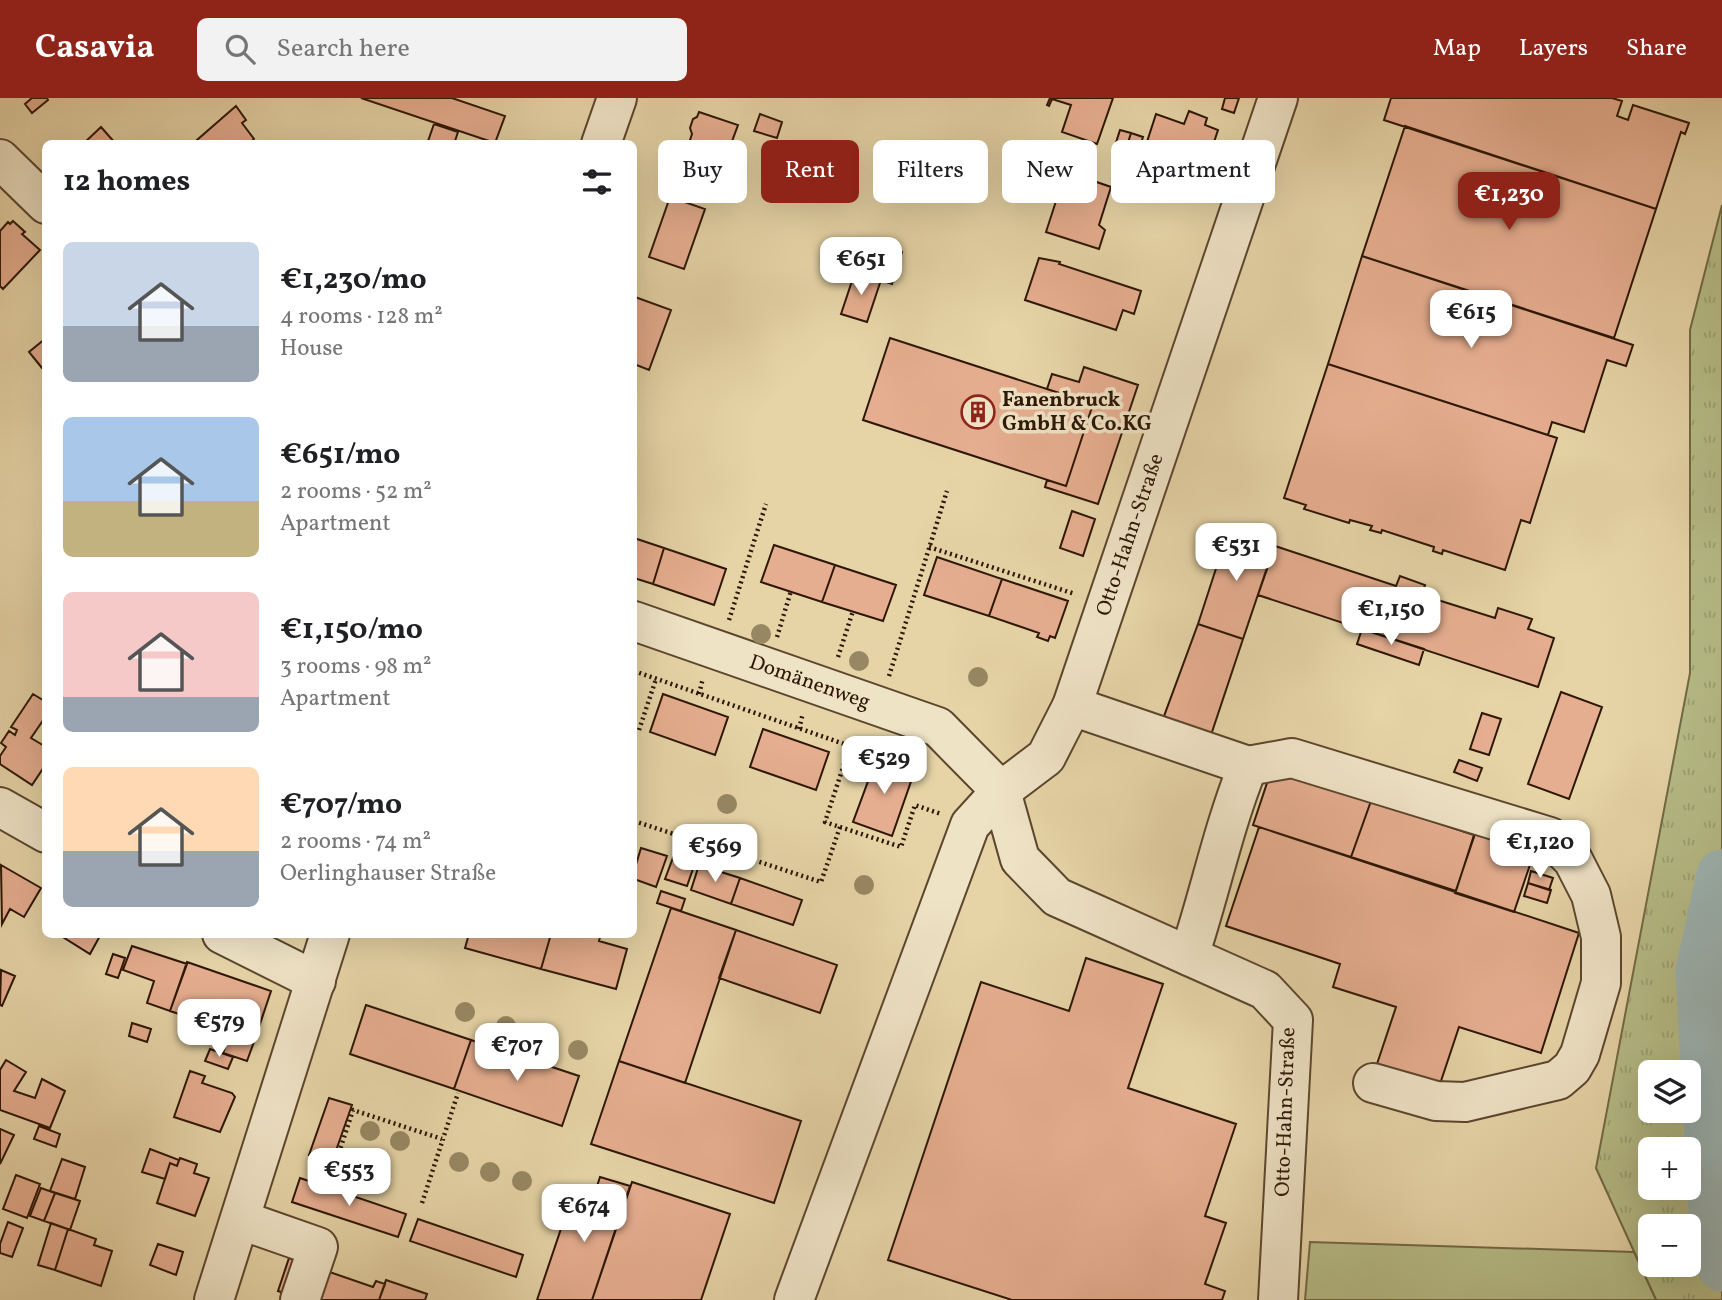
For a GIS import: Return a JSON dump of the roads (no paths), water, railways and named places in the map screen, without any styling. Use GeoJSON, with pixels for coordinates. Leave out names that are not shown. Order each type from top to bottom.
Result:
{"type":"FeatureCollection","features":[{"type":"Feature","properties":{"kind":"street"},"geometry":{"type":"LineString","coordinates":[[602,140],[617,98]]}},
{"type":"Feature","properties":{"kind":"street","name":"Otto-Hahn-Straße"},"geometry":{"type":"LineString","coordinates":[[794,1300],[970,825],[1001,792],[1046,757],[1072,706],[1278,98]]}},
{"type":"Feature","properties":{"kind":"street"},"geometry":{"type":"LineString","coordinates":[[0,159],[42,200]]}},
{"type":"Feature","properties":{"kind":"street","name":"Domänenweg"},"geometry":{"type":"LineString","coordinates":[[637,622],[938,727],[1001,792]]}},
{"type":"Feature","properties":{"kind":"street"},"geometry":{"type":"LineString","coordinates":[[1072,706],[1248,766],[1292,758],[1550,837],[1573,860],[1591,895],[1601,937],[1601,983],[1580,1054],[1572,1068],[1558,1080],[1465,1102],[1436,1101],[1373,1083]]}},
{"type":"Feature","properties":{"kind":"street"},"geometry":{"type":"LineString","coordinates":[[1189,957],[1230,813],[1248,766]]}},
{"type":"Feature","properties":{"kind":"street","name":"Otto-Hahn-Straße"},"geometry":{"type":"LineString","coordinates":[[1001,792],[1020,859],[1057,897],[1265,990],[1293,1020],[1278,1300]]}},
{"type":"Feature","properties":{"kind":"street"},"geometry":{"type":"LineString","coordinates":[[0,807],[42,831]]}},
{"type":"Feature","properties":{"kind":"street"},"geometry":{"type":"LineString","coordinates":[[230,938],[316,981]]}},
{"type":"Feature","properties":{"kind":"street"},"geometry":{"type":"LineString","coordinates":[[215,1300],[329,938]]}},
{"type":"Feature","properties":{"kind":"street"},"geometry":{"type":"LineString","coordinates":[[241,1220],[318,1247],[300,1300]]}},
{"type":"Feature","properties":{"kind":"waterway"},"geometry":{"type":"LineString","coordinates":[[1722,875],[1701,971],[1714,1212],[1722,1266]]}},
{"type":"Feature","properties":{"kind":"place","name":"Fanenbruck GmbH & Co.KG"},"geometry":{"type":"Point","coordinates":[978,412]}}]}
